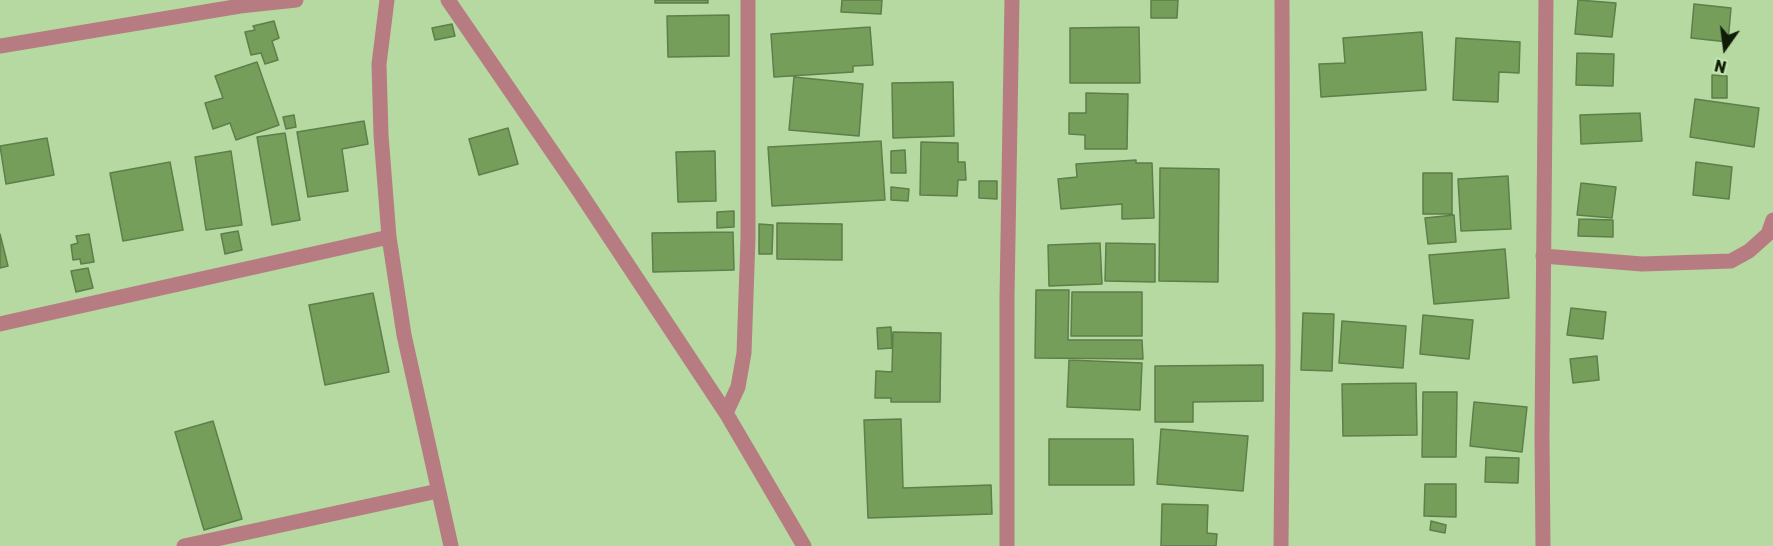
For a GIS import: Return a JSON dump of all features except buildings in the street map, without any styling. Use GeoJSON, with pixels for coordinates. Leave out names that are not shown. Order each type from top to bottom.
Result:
{"type":"FeatureCollection","features":[{"type":"Feature","properties":{"kind":"street"},"geometry":{"type":"LineString","coordinates":[[0,46],[240,6],[296,0]]}},
{"type":"Feature","properties":{"kind":"street"},"geometry":{"type":"LineString","coordinates":[[387,0],[380,64],[381,135],[389,237],[404,335],[451,546]]}},
{"type":"Feature","properties":{"kind":"street"},"geometry":{"type":"LineString","coordinates":[[448,0],[575,185],[726,413],[804,546]]}},
{"type":"Feature","properties":{"kind":"street"},"geometry":{"type":"LineString","coordinates":[[726,413],[738,387],[744,353],[748,238],[748,0]]}},
{"type":"Feature","properties":{"kind":"street"},"geometry":{"type":"LineString","coordinates":[[1006,546],[1012,0]]}},
{"type":"Feature","properties":{"kind":"street"},"geometry":{"type":"LineString","coordinates":[[1281,546],[1282,0]]}},
{"type":"Feature","properties":{"kind":"street"},"geometry":{"type":"LineString","coordinates":[[1543,546],[1546,0]]}},
{"type":"Feature","properties":{"kind":"street"},"geometry":{"type":"LineString","coordinates":[[1543,256],[1642,264],[1731,261],[1749,251],[1768,234],[1773,220]]}},
{"type":"Feature","properties":{"kind":"street"},"geometry":{"type":"LineString","coordinates":[[0,324],[389,237]]}},
{"type":"Feature","properties":{"kind":"street"},"geometry":{"type":"LineString","coordinates":[[184,546],[438,491]]}}]}
